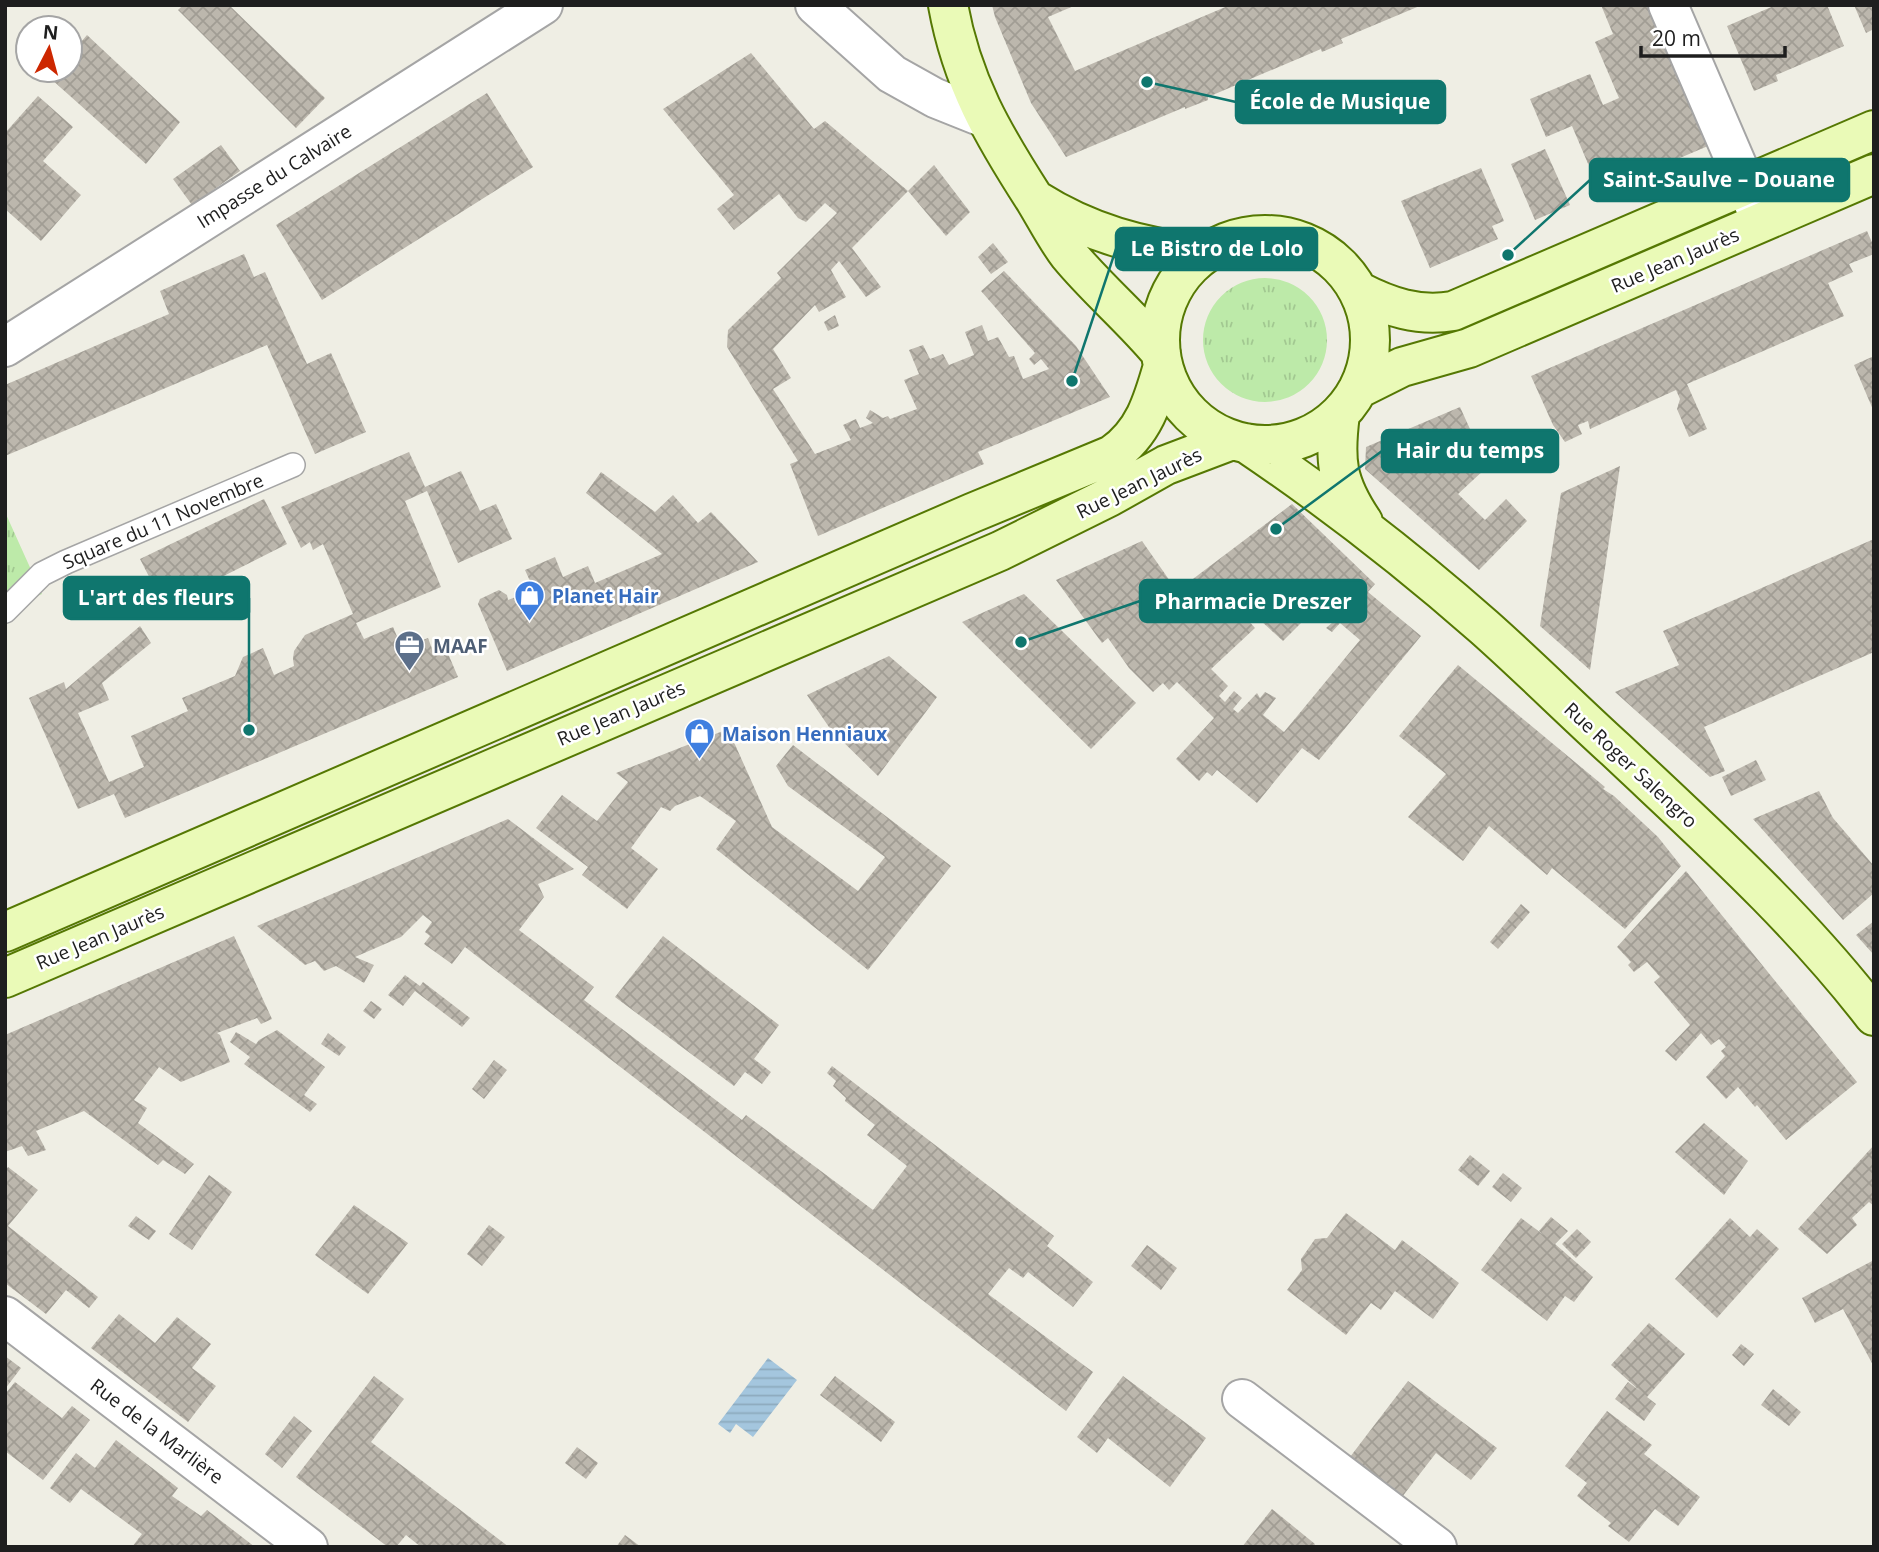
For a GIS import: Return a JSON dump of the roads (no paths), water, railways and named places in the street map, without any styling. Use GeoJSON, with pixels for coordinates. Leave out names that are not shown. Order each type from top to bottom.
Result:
{"type":"FeatureCollection","features":[{"type":"Feature","properties":{"kind":"main road"},"geometry":{"type":"LineString","coordinates":[[948,5],[961,60],[985,118],[1071,257],[1134,321],[1162,360]]}},
{"type":"Feature","properties":{"kind":"main road","name":"Rue Jean Jaurès"},"geometry":{"type":"LineString","coordinates":[[1358,291],[1384,304],[1406,310],[1431,313],[1453,311],[1874,130]]}},
{"type":"Feature","properties":{"kind":"main road","name":"Rue Jean Jaurès"},"geometry":{"type":"LineString","coordinates":[[1349,401],[1392,371],[1469,348],[1874,174]]}},
{"type":"Feature","properties":{"kind":"main road"},"geometry":{"type":"LineString","coordinates":[[1034,199],[1068,220],[1127,242],[1157,249],[1205,254]]}},
{"type":"Feature","properties":{"kind":"main road"},"geometry":{"type":"LineString","coordinates":[[1252,236],[1290,238],[1314,247],[1335,261],[1358,291],[1367,315],[1370,340],[1367,365],[1349,401],[1320,429],[1296,440],[1271,445],[1239,442],[1208,429],[1188,412],[1172,390],[1162,360],[1160,327],[1171,291],[1186,270],[1205,254],[1227,242],[1252,236]]}},
{"type":"Feature","properties":{"kind":"main road","name":"Rue Jean Jaurès"},"geometry":{"type":"LineString","coordinates":[[5,932],[959,518],[1112,455],[1124,447],[1141,426],[1153,400],[1162,360]]}},
{"type":"Feature","properties":{"kind":"main road","name":"Rue Roger Salengro"},"geometry":{"type":"LineString","coordinates":[[1349,401],[1336,456],[1340,478],[1349,500],[1370,532]]}},
{"type":"Feature","properties":{"kind":"main road","name":"Rue Jean Jaurès"},"geometry":{"type":"LineString","coordinates":[[5,978],[1000,551],[1110,497],[1166,465],[1239,442]]}},
{"type":"Feature","properties":{"kind":"main road","name":"Rue Roger Salengro"},"geometry":{"type":"LineString","coordinates":[[1239,442],[1306,484],[1370,532],[1494,636],[1729,856],[1825,956],[1874,1016]]}},
{"type":"Feature","properties":{"kind":"street","name":"Impasse du Calvaire"},"geometry":{"type":"LineString","coordinates":[[5,347],[543,5]]}},
{"type":"Feature","properties":{"kind":"street"},"geometry":{"type":"LineString","coordinates":[[815,5],[892,74],[935,98],[985,118]]}},
{"type":"Feature","properties":{"kind":"street"},"geometry":{"type":"LineString","coordinates":[[1668,5],[1762,223]]}},
{"type":"Feature","properties":{"kind":"street","name":"Rue de la Marlière"},"geometry":{"type":"LineString","coordinates":[[5,1316],[308,1547]]}},
{"type":"Feature","properties":{"kind":"street"},"geometry":{"type":"LineString","coordinates":[[1242,1399],[1437,1547]]}},
{"type":"Feature","properties":{"kind":"lane","name":"Square du 11 Novembre"},"geometry":{"type":"LineString","coordinates":[[5,611],[43,575],[66,562],[293,465]]}},
{"type":"Feature","properties":{"kind":"water"},"geometry":{"type":"Polygon","coordinates":[[[768,1358],[797,1380],[753,1437],[736,1424],[730,1433],[718,1424],[768,1358]]]}},
{"type":"Feature","properties":{"kind":"place","name":"École de Musique"},"geometry":{"type":"Point","coordinates":[1147,82]}},
{"type":"Feature","properties":{"kind":"place","name":"Saint-Saulve – Douane"},"geometry":{"type":"Point","coordinates":[1508,255]}},
{"type":"Feature","properties":{"kind":"place","name":"Le Bistro de Lolo"},"geometry":{"type":"Point","coordinates":[1072,381]}},
{"type":"Feature","properties":{"kind":"place","name":"Hair du temps"},"geometry":{"type":"Point","coordinates":[1276,529]}},
{"type":"Feature","properties":{"kind":"place","name":"Planet Hair"},"geometry":{"type":"Point","coordinates":[529,623]}},
{"type":"Feature","properties":{"kind":"place","name":"Pharmacie Dreszer"},"geometry":{"type":"Point","coordinates":[1021,642]}},
{"type":"Feature","properties":{"kind":"place","name":"MAAF"},"geometry":{"type":"Point","coordinates":[410,673]}},
{"type":"Feature","properties":{"kind":"place","name":"L'art des fleurs"},"geometry":{"type":"Point","coordinates":[249,730]}},
{"type":"Feature","properties":{"kind":"place","name":"Maison Henniaux"},"geometry":{"type":"Point","coordinates":[699,761]}}]}
